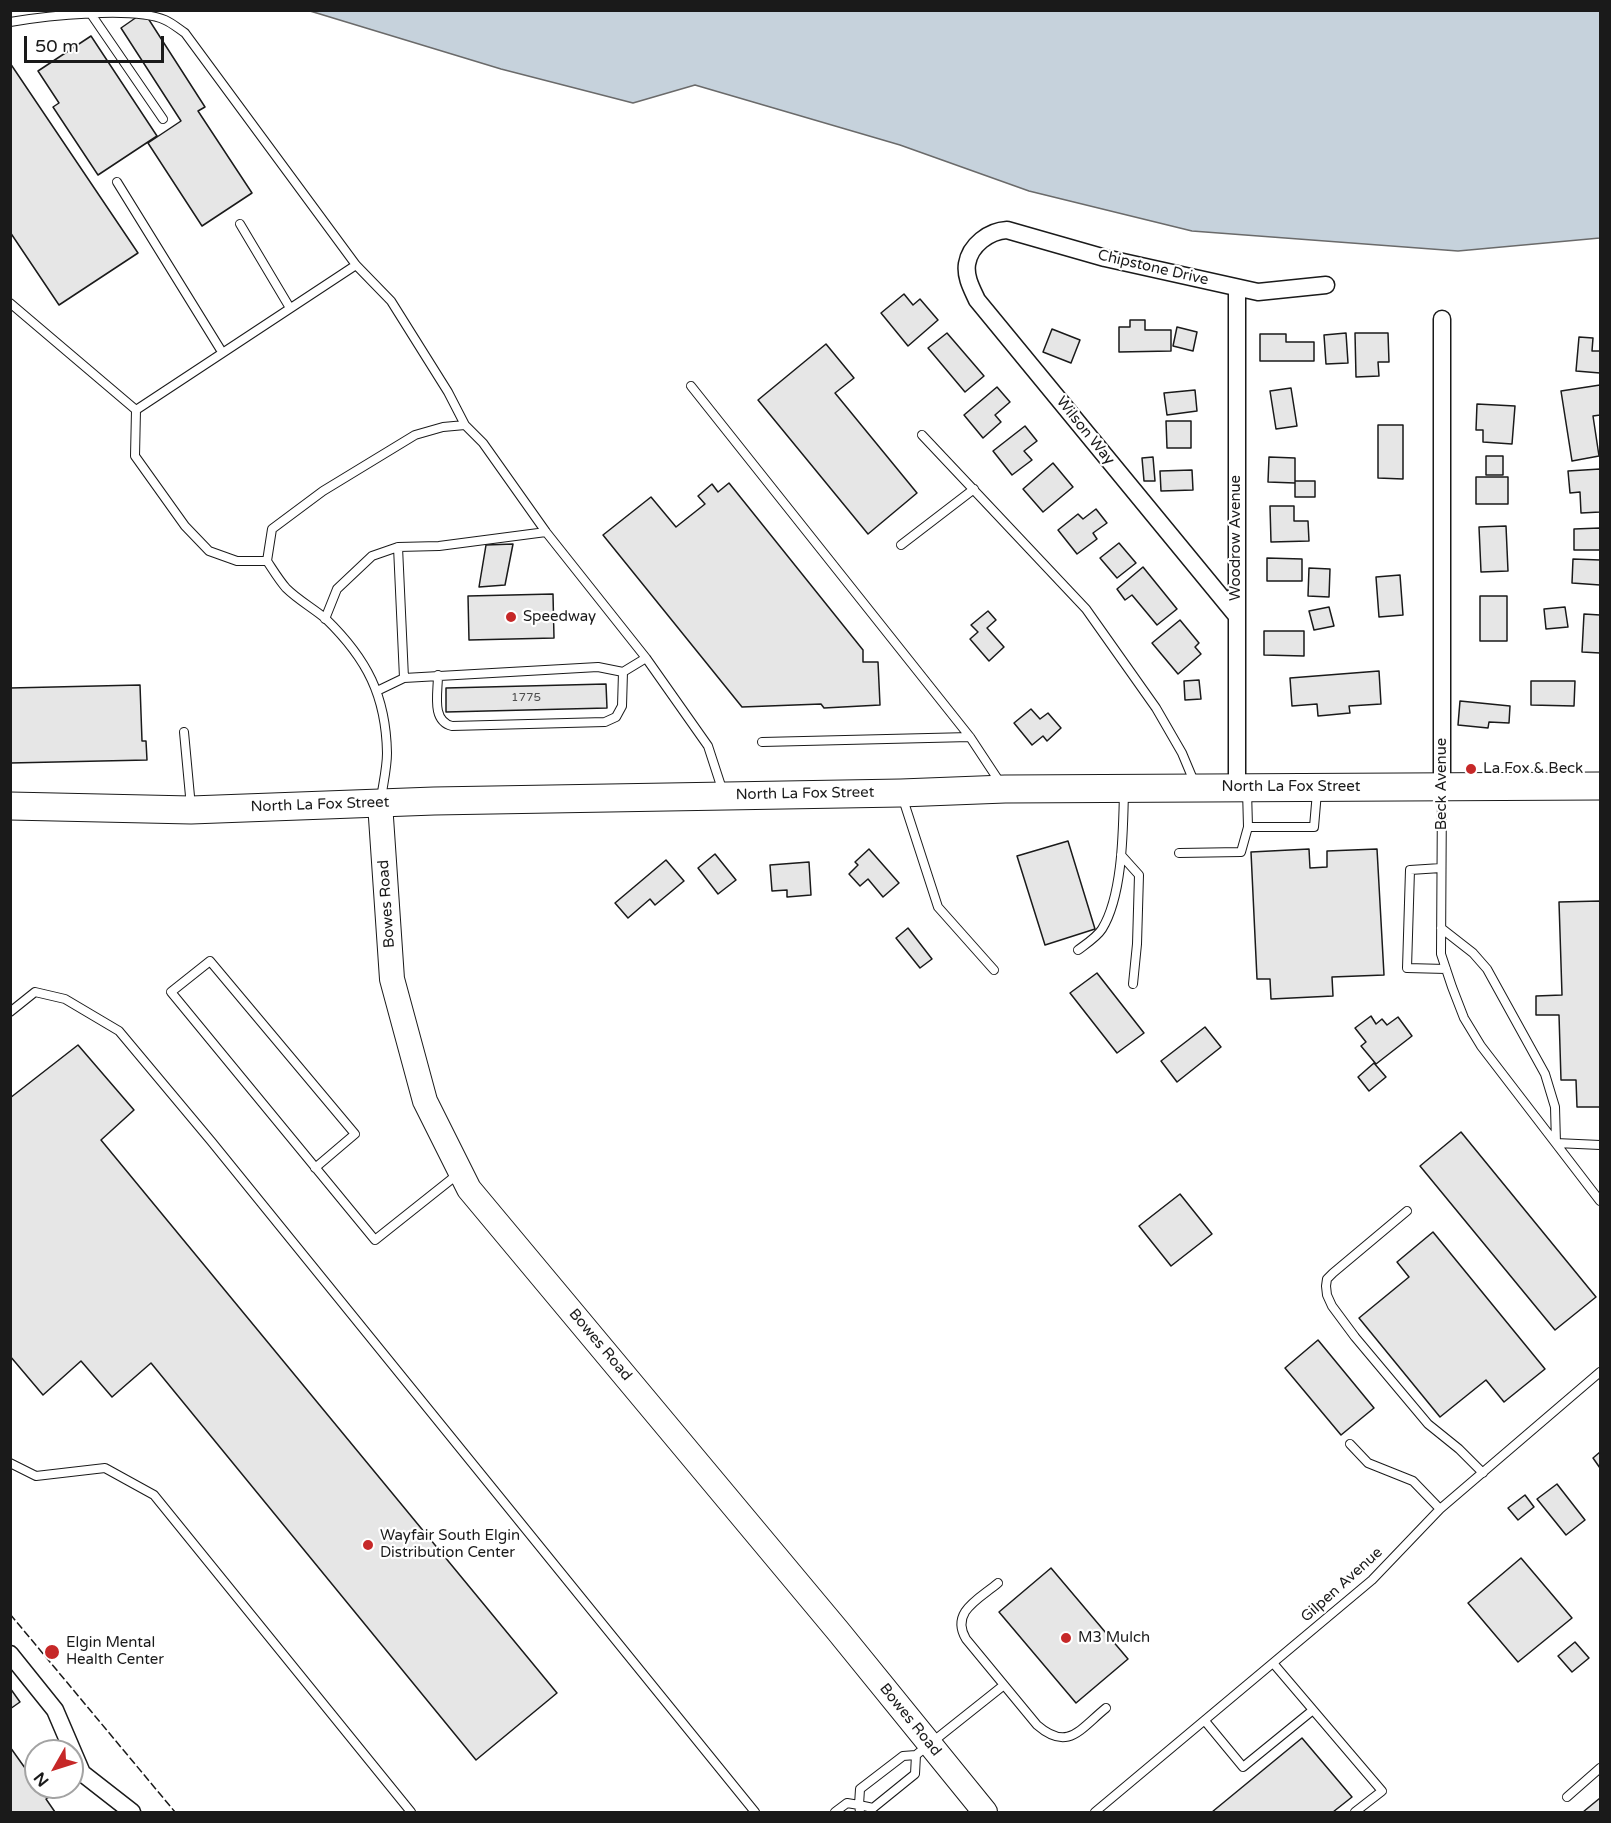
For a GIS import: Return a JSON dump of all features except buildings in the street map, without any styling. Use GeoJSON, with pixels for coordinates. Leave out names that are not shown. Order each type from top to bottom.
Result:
{"type":"FeatureCollection","features":[{"type":"Feature","properties":{"kind":"main road","name":"North La Fox Street"},"geometry":{"type":"LineString","coordinates":[[10,806],[191,810],[380,803],[1005,789],[1600,786]]}},
{"type":"Feature","properties":{"kind":"street","name":"Chipstone Drive"},"geometry":{"type":"LineString","coordinates":[[983,238],[996,230],[1007,230],[1104,258],[1258,292],[1326,285]]}},
{"type":"Feature","properties":{"kind":"street","name":"Wilson Way"},"geometry":{"type":"LineString","coordinates":[[983,238],[973,249],[967,264],[969,282],[977,300],[1236,615]]}},
{"type":"Feature","properties":{"kind":"street","name":"Woodrow Avenue"},"geometry":{"type":"LineString","coordinates":[[1237,288],[1236,615],[1242,787]]}},
{"type":"Feature","properties":{"kind":"street","name":"Beck Avenue"},"geometry":{"type":"LineString","coordinates":[[1442,319],[1442,786]]}},
{"type":"Feature","properties":{"kind":"street","name":"Bowes Road"},"geometry":{"type":"LineString","coordinates":[[380,803],[392,980],[425,1101],[470,1189],[838,1631],[924,1750],[985,1812]]}},
{"type":"Feature","properties":{"kind":"street"},"geometry":{"type":"LineString","coordinates":[[10,1654],[55,1710],[82,1773],[132,1812]]}},
{"type":"Feature","properties":{"kind":"lane"},"geometry":{"type":"LineString","coordinates":[[91,14],[163,119]]}},
{"type":"Feature","properties":{"kind":"lane"},"geometry":{"type":"LineString","coordinates":[[10,22],[91,14],[153,16],[166,20],[185,33],[356,265],[391,301],[448,392],[465,425],[483,443],[546,531],[646,658],[708,746],[724,795]]}},
{"type":"Feature","properties":{"kind":"lane"},"geometry":{"type":"LineString","coordinates":[[117,182],[222,352]]}},
{"type":"Feature","properties":{"kind":"lane"},"geometry":{"type":"LineString","coordinates":[[240,224],[290,308]]}},
{"type":"Feature","properties":{"kind":"lane"},"geometry":{"type":"LineString","coordinates":[[136,410],[356,265]]}},
{"type":"Feature","properties":{"kind":"lane"},"geometry":{"type":"LineString","coordinates":[[10,303],[136,410]]}},
{"type":"Feature","properties":{"kind":"lane"},"geometry":{"type":"LineString","coordinates":[[691,386],[970,737],[1005,789]]}},
{"type":"Feature","properties":{"kind":"lane"},"geometry":{"type":"LineString","coordinates":[[136,410],[135,456],[185,526],[208,551],[237,561],[267,561]]}},
{"type":"Feature","properties":{"kind":"lane"},"geometry":{"type":"LineString","coordinates":[[380,803],[387,755],[385,724],[377,691],[367,668],[325,619],[285,587],[267,561],[272,529],[323,491],[415,435],[443,427],[465,425]]}},
{"type":"Feature","properties":{"kind":"lane"},"geometry":{"type":"LineString","coordinates":[[922,435],[1086,609],[1156,708],[1182,753],[1197,787]]}},
{"type":"Feature","properties":{"kind":"lane"},"geometry":{"type":"LineString","coordinates":[[901,545],[974,489]]}},
{"type":"Feature","properties":{"kind":"lane"},"geometry":{"type":"LineString","coordinates":[[325,619],[337,589],[372,556],[398,547],[439,546],[546,531]]}},
{"type":"Feature","properties":{"kind":"lane"},"geometry":{"type":"LineString","coordinates":[[398,547],[404,678]]}},
{"type":"Feature","properties":{"kind":"lane"},"geometry":{"type":"LineString","coordinates":[[377,691],[404,678],[438,675],[598,667],[623,672],[646,658]]}},
{"type":"Feature","properties":{"kind":"lane"},"geometry":{"type":"LineString","coordinates":[[438,675],[438,715],[445,724],[452,726],[605,722],[616,717],[622,706],[623,672]]}},
{"type":"Feature","properties":{"kind":"lane"},"geometry":{"type":"LineString","coordinates":[[184,732],[191,810]]}},
{"type":"Feature","properties":{"kind":"lane"},"geometry":{"type":"LineString","coordinates":[[762,742],[970,737]]}},
{"type":"Feature","properties":{"kind":"lane","name":"Beck Avenue"},"geometry":{"type":"LineString","coordinates":[[1442,786],[1441,954],[1464,1018],[1481,1046],[1600,1201]]}},
{"type":"Feature","properties":{"kind":"lane"},"geometry":{"type":"LineString","coordinates":[[1179,853],[1241,852],[1248,827],[1242,787]]}},
{"type":"Feature","properties":{"kind":"lane"},"geometry":{"type":"LineString","coordinates":[[1248,827],[1314,827],[1317,787]]}},
{"type":"Feature","properties":{"kind":"lane"},"geometry":{"type":"LineString","coordinates":[[1078,950],[1101,931],[1113,907],[1123,844],[1124,788]]}},
{"type":"Feature","properties":{"kind":"lane"},"geometry":{"type":"LineString","coordinates":[[902,793],[938,907],[994,970]]}},
{"type":"Feature","properties":{"kind":"lane"},"geometry":{"type":"LineString","coordinates":[[1121,855],[1139,875],[1133,984]]}},
{"type":"Feature","properties":{"kind":"lane"},"geometry":{"type":"LineString","coordinates":[[1442,868],[1410,870],[1407,968],[1446,969]]}},
{"type":"Feature","properties":{"kind":"lane"},"geometry":{"type":"LineString","coordinates":[[1441,928],[1473,953],[1487,969],[1545,1074],[1555,1107],[1556,1143],[1600,1145]]}},
{"type":"Feature","properties":{"kind":"lane"},"geometry":{"type":"LineString","coordinates":[[315,1168],[355,1134],[210,961],[171,992],[315,1168],[375,1240],[461,1172]]}},
{"type":"Feature","properties":{"kind":"lane"},"geometry":{"type":"LineString","coordinates":[[10,1012],[35,992],[65,999],[119,1031],[755,1812]]}},
{"type":"Feature","properties":{"kind":"lane"},"geometry":{"type":"LineString","coordinates":[[1407,1211],[1327,1279],[1327,1295],[1332,1306],[1355,1337],[1412,1407],[1428,1425],[1459,1449],[1483,1473]]}},
{"type":"Feature","properties":{"kind":"lane","name":"Gilpen Avenue"},"geometry":{"type":"LineString","coordinates":[[1095,1812],[1372,1580],[1440,1509],[1600,1372]]}},
{"type":"Feature","properties":{"kind":"lane"},"geometry":{"type":"LineString","coordinates":[[1350,1444],[1368,1463],[1413,1481],[1440,1509]]}},
{"type":"Feature","properties":{"kind":"lane"},"geometry":{"type":"LineString","coordinates":[[10,1463],[36,1476],[105,1468],[154,1495],[411,1812]]}},
{"type":"Feature","properties":{"kind":"lane"},"geometry":{"type":"LineString","coordinates":[[998,1583],[966,1609],[960,1619],[960,1629],[1037,1725],[1049,1736],[1060,1739],[1071,1736],[1106,1708]]}},
{"type":"Feature","properties":{"kind":"lane"},"geometry":{"type":"LineString","coordinates":[[1273,1663],[1382,1791],[1355,1812]]}},
{"type":"Feature","properties":{"kind":"lane"},"geometry":{"type":"LineString","coordinates":[[860,1809],[860,1789],[903,1756],[924,1750],[1004,1685]]}},
{"type":"Feature","properties":{"kind":"lane"},"geometry":{"type":"LineString","coordinates":[[1205,1721],[1243,1767],[1313,1710]]}},
{"type":"Feature","properties":{"kind":"lane"},"geometry":{"type":"LineString","coordinates":[[835,1812],[847,1803],[860,1809],[873,1808],[915,1774],[924,1750]]}},
{"type":"Feature","properties":{"kind":"lane"},"geometry":{"type":"LineString","coordinates":[[1567,1797],[1600,1768]]}},
{"type":"Feature","properties":{"kind":"shaded area"},"geometry":{"type":"Polygon","coordinates":[[[310,11],[1600,11],[1600,238],[1458,251],[1192,231],[1029,191],[900,145],[695,85],[633,103],[501,69],[310,11]]]}},
{"type":"Feature","properties":{"kind":"fence"},"geometry":{"type":"LineString","coordinates":[[10,1614],[175,1812]]}},
{"type":"Feature","properties":{"kind":"place","name":"Speedway"},"geometry":{"type":"Point","coordinates":[511,617]}},
{"type":"Feature","properties":{"kind":"place","name":"La Fox & Beck"},"geometry":{"type":"Point","coordinates":[1471,769]}},
{"type":"Feature","properties":{"kind":"place","name":"Wayfair South Elgin Distribution Center"},"geometry":{"type":"Point","coordinates":[368,1545]}},
{"type":"Feature","properties":{"kind":"place","name":"M3 Mulch"},"geometry":{"type":"Point","coordinates":[1066,1638]}},
{"type":"Feature","properties":{"kind":"place","name":"Elgin Mental Health Center"},"geometry":{"type":"Point","coordinates":[52,1652]}}]}
